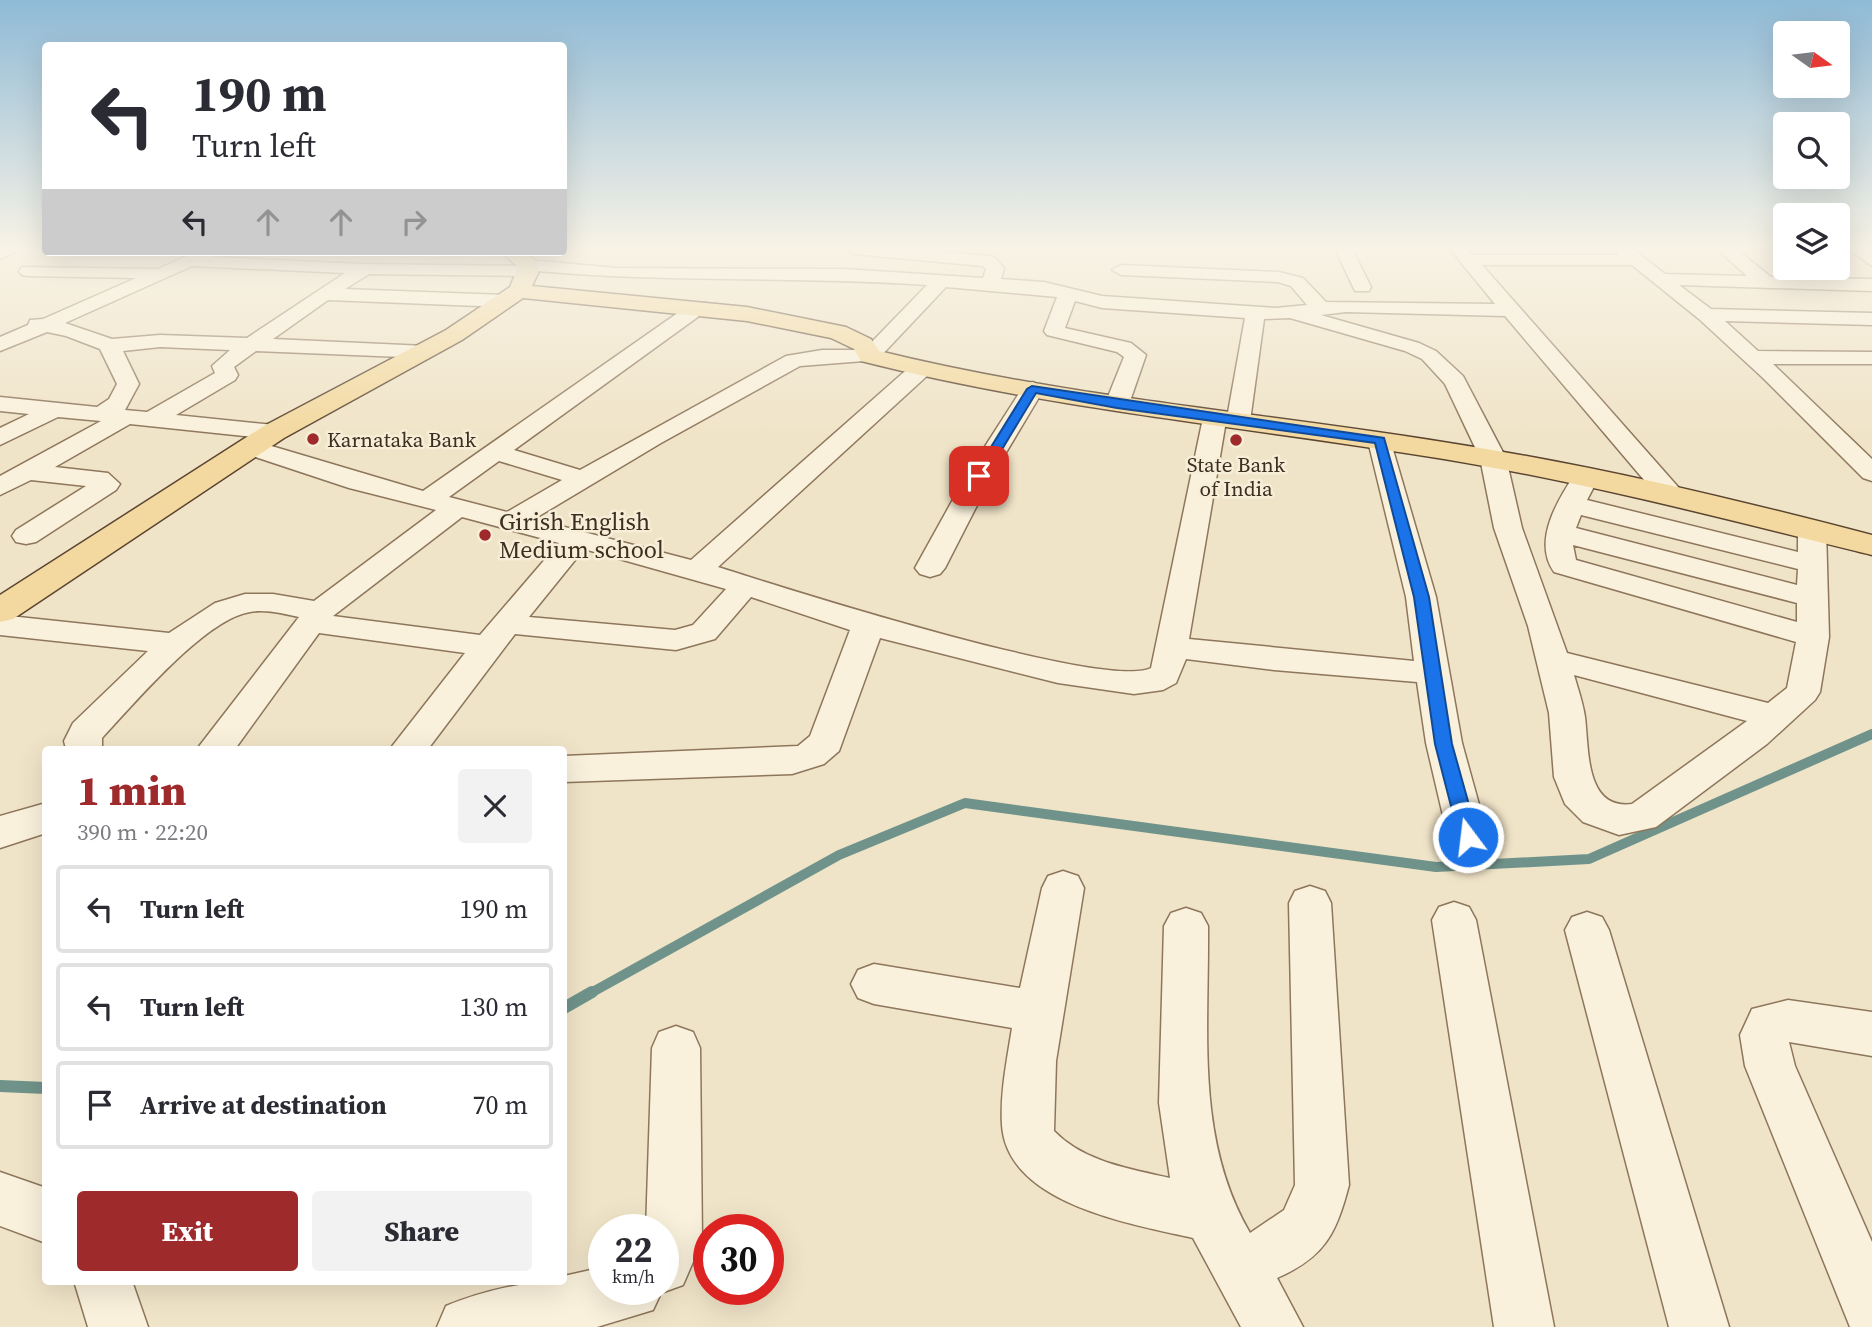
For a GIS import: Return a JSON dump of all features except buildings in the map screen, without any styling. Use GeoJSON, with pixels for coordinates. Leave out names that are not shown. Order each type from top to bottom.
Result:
{"type":"FeatureCollection","features":[{"type":"Feature","properties":{"kind":"main road"},"geometry":{"type":"LineString","coordinates":[[1,614],[261,439],[426,352],[473,311]]}},
{"type":"Feature","properties":{"kind":"main road"},"geometry":{"type":"LineString","coordinates":[[721,311],[838,332],[863,344],[870,356],[920,370],[1117,404],[1493,458],[1670,494],[1872,545]]}},
{"type":"Feature","properties":{"kind":"street"},"geometry":{"type":"LineString","coordinates":[[0,345],[77,311]]}},
{"type":"Feature","properties":{"kind":"street"},"geometry":{"type":"LineString","coordinates":[[154,418],[223,378],[227,375],[223,366],[301,311]]}},
{"type":"Feature","properties":{"kind":"street"},"geometry":{"type":"LineString","coordinates":[[217,746],[316,617],[496,452],[694,311]]}},
{"type":"Feature","properties":{"kind":"street"},"geometry":{"type":"LineString","coordinates":[[512,522],[794,361],[822,356],[870,356],[913,311]]}},
{"type":"Feature","properties":{"kind":"street"},"geometry":{"type":"LineString","coordinates":[[1062,311],[1054,331],[1124,347],[1136,355],[1117,404]]}},
{"type":"Feature","properties":{"kind":"street"},"geometry":{"type":"LineString","coordinates":[[1098,342],[1108,311]]}},
{"type":"Feature","properties":{"kind":"street"},"geometry":{"type":"LineString","coordinates":[[1226,311],[1293,311]]}},
{"type":"Feature","properties":{"kind":"street"},"geometry":{"type":"LineString","coordinates":[[1312,311],[1429,355],[1455,380],[1493,458],[1508,528],[1544,626],[1567,713],[1573,777],[1579,794],[1597,812],[1619,820],[1642,817],[1803,692],[1812,637],[1812,529]]}},
{"type":"Feature","properties":{"kind":"street"},"geometry":{"type":"LineString","coordinates":[[1514,311],[1670,494]]}},
{"type":"Feature","properties":{"kind":"street"},"geometry":{"type":"LineString","coordinates":[[1701,311],[1753,357],[1872,473]]}},
{"type":"Feature","properties":{"kind":"street"},"geometry":{"type":"LineString","coordinates":[[0,404],[154,418],[261,439],[358,482],[444,502],[697,570],[868,625],[1058,672],[1134,683],[1151,682],[1164,675],[1172,647],[1227,419],[1256,313]]}},
{"type":"Feature","properties":{"kind":"street"},"geometry":{"type":"LineString","coordinates":[[1706,315],[1872,319]]}},
{"type":"Feature","properties":{"kind":"street"},"geometry":{"type":"LineString","coordinates":[[0,319],[45,325],[108,346],[160,341],[263,339]]}},
{"type":"Feature","properties":{"kind":"street"},"geometry":{"type":"LineString","coordinates":[[195,329],[263,339],[426,352]]}},
{"type":"Feature","properties":{"kind":"street"},"geometry":{"type":"LineString","coordinates":[[0,488],[116,415],[128,384],[122,367],[108,346]]}},
{"type":"Feature","properties":{"kind":"street"},"geometry":{"type":"LineString","coordinates":[[1753,357],[1872,358]]}},
{"type":"Feature","properties":{"kind":"street"},"geometry":{"type":"LineString","coordinates":[[697,570],[920,370]]}},
{"type":"Feature","properties":{"kind":"street"},"geometry":{"type":"LineString","coordinates":[[930,568],[979,476],[1032,389]]}},
{"type":"Feature","properties":{"kind":"street"},"geometry":{"type":"LineString","coordinates":[[0,438],[56,409]]}},
{"type":"Feature","properties":{"kind":"street"},"geometry":{"type":"LineString","coordinates":[[1380,441],[1421,597],[1444,744],[1468,837]]}},
{"type":"Feature","properties":{"kind":"street"},"geometry":{"type":"LineString","coordinates":[[496,452],[584,479]]}},
{"type":"Feature","properties":{"kind":"street"},"geometry":{"type":"LineString","coordinates":[[26,536],[107,484],[99,479],[27,472]]}},
{"type":"Feature","properties":{"kind":"street"},"geometry":{"type":"LineString","coordinates":[[1586,477],[1560,536],[1559,560],[1573,570],[1812,637]]}},
{"type":"Feature","properties":{"kind":"street"},"geometry":{"type":"LineString","coordinates":[[1574,505],[1812,564]]}},
{"type":"Feature","properties":{"kind":"street"},"geometry":{"type":"LineString","coordinates":[[1508,528],[1560,536],[1812,598]]}},
{"type":"Feature","properties":{"kind":"street"},"geometry":{"type":"LineString","coordinates":[[410,746],[497,635],[578,539]]}},
{"type":"Feature","properties":{"kind":"street"},"geometry":{"type":"LineString","coordinates":[[83,746],[82,741],[86,732],[176,644],[216,616],[242,603],[257,602],[316,617],[497,635],[676,640],[705,632],[744,587]]}},
{"type":"Feature","properties":{"kind":"street"},"geometry":{"type":"LineString","coordinates":[[1,614],[176,644]]}},
{"type":"Feature","properties":{"kind":"street"},"geometry":{"type":"LineString","coordinates":[[567,769],[792,761],[811,755],[826,742],[868,625]]}},
{"type":"Feature","properties":{"kind":"street"},"geometry":{"type":"LineString","coordinates":[[1172,647],[1274,660],[1433,673]]}},
{"type":"Feature","properties":{"kind":"street"},"geometry":{"type":"LineString","coordinates":[[1552,659],[1775,716]]}},
{"type":"Feature","properties":{"kind":"street"},"geometry":{"type":"LineString","coordinates":[[3,829],[42,819]]}},
{"type":"Feature","properties":{"kind":"street"},"geometry":{"type":"LineString","coordinates":[[1062,888],[1038,1012],[1025,1116],[1031,1144],[1049,1163],[1106,1189],[1212,1215]]}},
{"type":"Feature","properties":{"kind":"street"},"geometry":{"type":"LineString","coordinates":[[1240,1266],[1299,1238],[1315,1213],[1322,1185],[1310,903]]}},
{"type":"Feature","properties":{"kind":"street"},"geometry":{"type":"LineString","coordinates":[[1454,920],[1524,1327]]}},
{"type":"Feature","properties":{"kind":"street"},"geometry":{"type":"LineString","coordinates":[[1186,926],[1185,1108],[1192,1162],[1212,1215],[1273,1327]]}},
{"type":"Feature","properties":{"kind":"street"},"geometry":{"type":"LineString","coordinates":[[1587,930],[1699,1327]]}},
{"type":"Feature","properties":{"kind":"street"},"geometry":{"type":"LineString","coordinates":[[874,984],[1038,1012]]}},
{"type":"Feature","properties":{"kind":"street"},"geometry":{"type":"LineString","coordinates":[[1872,1034],[1788,1021],[1769,1024],[1764,1035],[1770,1066],[1872,1310]]}},
{"type":"Feature","properties":{"kind":"street"},"geometry":{"type":"LineString","coordinates":[[674,1214],[676,1048]]}},
{"type":"Feature","properties":{"kind":"street"},"geometry":{"type":"LineString","coordinates":[[0,1199],[42,1215]]}},
{"type":"Feature","properties":{"kind":"street"},"geometry":{"type":"LineString","coordinates":[[104,1285],[118,1327]]}},
{"type":"Feature","properties":{"kind":"street"},"geometry":{"type":"LineString","coordinates":[[467,1327],[588,1300]]}},
{"type":"Feature","properties":{"kind":"waterway"},"geometry":{"type":"LineString","coordinates":[[589,994],[839,855],[965,803],[1436,867],[1589,859],[1872,734]]}},
{"type":"Feature","properties":{"kind":"waterway"},"geometry":{"type":"LineString","coordinates":[[567,1006],[592,992]]}},
{"type":"Feature","properties":{"kind":"waterway"},"geometry":{"type":"LineString","coordinates":[[0,1086],[42,1088]]}},
{"type":"Feature","properties":{"kind":"place","name":"Karnataka Bank"},"geometry":{"type":"Point","coordinates":[313,439]}},
{"type":"Feature","properties":{"kind":"place","name":"State Bank of India"},"geometry":{"type":"Point","coordinates":[1236,440]}},
{"type":"Feature","properties":{"kind":"place","name":"Girish English Medium school"},"geometry":{"type":"Point","coordinates":[485,535]}},
{"type":"Feature","properties":{"kind":"route"},"geometry":{"type":"LineString","coordinates":[[979,476],[1032,389],[1117,404],[1380,441],[1421,597],[1444,744],[1468,837]]}}]}
